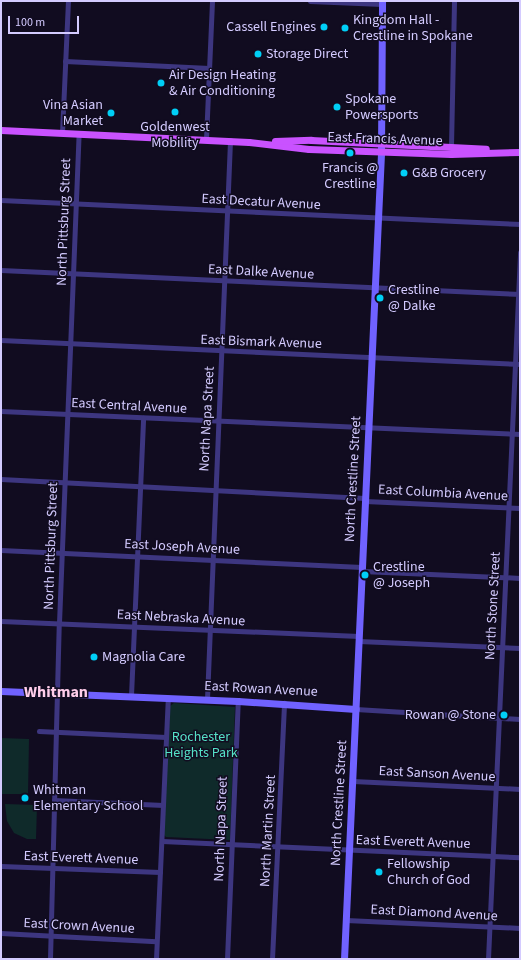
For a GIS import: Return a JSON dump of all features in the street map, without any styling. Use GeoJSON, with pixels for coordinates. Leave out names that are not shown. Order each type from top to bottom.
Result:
{"type":"FeatureCollection","features":[{"type":"Feature","properties":{"kind":"main road","name":"North Crestline Street"},"geometry":{"type":"LineString","coordinates":[[344,959],[381,152],[382,3]]}},
{"type":"Feature","properties":{"kind":"main road","name":"East Francis Avenue"},"geometry":{"type":"LineString","coordinates":[[1,130],[230,140],[309,149],[451,154],[520,152]]}},
{"type":"Feature","properties":{"kind":"main road","name":"East Francis Avenue"},"geometry":{"type":"LineString","coordinates":[[249,142],[311,140],[451,146],[520,152]]}},
{"type":"Feature","properties":{"kind":"main road","name":"East Rowan Avenue"},"geometry":{"type":"LineString","coordinates":[[1,691],[207,699],[356,709]]}},
{"type":"Feature","properties":{"kind":"street"},"geometry":{"type":"LineString","coordinates":[[62,133],[68,1]]}},
{"type":"Feature","properties":{"kind":"street"},"geometry":{"type":"LineString","coordinates":[[206,139],[212,1]]}},
{"type":"Feature","properties":{"kind":"street"},"geometry":{"type":"LineString","coordinates":[[310,1],[382,3]]}},
{"type":"Feature","properties":{"kind":"street"},"geometry":{"type":"LineString","coordinates":[[451,146],[454,1]]}},
{"type":"Feature","properties":{"kind":"street"},"geometry":{"type":"LineString","coordinates":[[65,61],[209,68]]}},
{"type":"Feature","properties":{"kind":"street","name":"North Pittsburg Street"},"geometry":{"type":"LineString","coordinates":[[50,959],[59,623],[79,134]]}},
{"type":"Feature","properties":{"kind":"street","name":"North Napa Street"},"geometry":{"type":"LineString","coordinates":[[207,699],[230,140]]}},
{"type":"Feature","properties":{"kind":"street","name":"East Decatur Avenue"},"geometry":{"type":"LineString","coordinates":[[1,200],[520,224]]}},
{"type":"Feature","properties":{"kind":"street","name":"North Stone Street"},"geometry":{"type":"LineString","coordinates":[[488,959],[512,434],[518,364],[520,253]]}},
{"type":"Feature","properties":{"kind":"street","name":"East Dalke Avenue"},"geometry":{"type":"LineString","coordinates":[[1,270],[224,282],[519,294]]}},
{"type":"Feature","properties":{"kind":"street","name":"East Bismark Avenue"},"geometry":{"type":"LineString","coordinates":[[1,340],[518,364]]}},
{"type":"Feature","properties":{"kind":"street","name":"East Central Avenue"},"geometry":{"type":"LineString","coordinates":[[1,411],[520,434]]}},
{"type":"Feature","properties":{"kind":"street"},"geometry":{"type":"LineString","coordinates":[[131,696],[143,418]]}},
{"type":"Feature","properties":{"kind":"street","name":"East Columbia Avenue"},"geometry":{"type":"LineString","coordinates":[[1,479],[215,489],[520,508]]}},
{"type":"Feature","properties":{"kind":"street","name":"East Joseph Avenue"},"geometry":{"type":"LineString","coordinates":[[1,550],[212,560],[520,578]]}},
{"type":"Feature","properties":{"kind":"street","name":"East Nebraska Avenue"},"geometry":{"type":"LineString","coordinates":[[1,620],[209,630],[520,648]]}},
{"type":"Feature","properties":{"kind":"street"},"geometry":{"type":"LineString","coordinates":[[156,959],[168,698]]}},
{"type":"Feature","properties":{"kind":"street","name":"North Napa Street"},"geometry":{"type":"LineString","coordinates":[[227,959],[238,701]]}},
{"type":"Feature","properties":{"kind":"street","name":"North Martin Street"},"geometry":{"type":"LineString","coordinates":[[272,959],[284,703]]}},
{"type":"Feature","properties":{"kind":"street","name":"East Rowan Avenue"},"geometry":{"type":"LineString","coordinates":[[356,709],[520,718]]}},
{"type":"Feature","properties":{"kind":"street"},"geometry":{"type":"LineString","coordinates":[[39,731],[166,737]]}},
{"type":"Feature","properties":{"kind":"street","name":"East Sanson Avenue"},"geometry":{"type":"LineString","coordinates":[[353,781],[520,789]]}},
{"type":"Feature","properties":{"kind":"street"},"geometry":{"type":"LineString","coordinates":[[54,800],[163,805]]}},
{"type":"Feature","properties":{"kind":"street","name":"East Everett Avenue"},"geometry":{"type":"LineString","coordinates":[[162,841],[520,857]]}},
{"type":"Feature","properties":{"kind":"street","name":"East Everett Avenue"},"geometry":{"type":"LineString","coordinates":[[1,866],[160,872]]}},
{"type":"Feature","properties":{"kind":"street","name":"East Diamond Avenue"},"geometry":{"type":"LineString","coordinates":[[346,920],[520,928]]}},
{"type":"Feature","properties":{"kind":"street","name":"East Crown Avenue"},"geometry":{"type":"LineString","coordinates":[[1,933],[156,941]]}},
{"type":"Feature","properties":{"kind":"green space","name":"Rochester Heights Park"},"geometry":{"type":"Polygon","coordinates":[[[174,703],[235,707],[230,840],[166,837],[164,835],[170,706],[174,703]]]}},
{"type":"Feature","properties":{"kind":"green space"},"geometry":{"type":"Polygon","coordinates":[[[1,738],[29,739],[28,794],[1,794],[1,738]]]}},
{"type":"Feature","properties":{"kind":"green space"},"geometry":{"type":"Polygon","coordinates":[[[5,804],[37,805],[36,839],[27,839],[14,833],[7,821],[5,804]]]}},
{"type":"Feature","properties":{"kind":"place","name":"Cassell Engines"},"geometry":{"type":"Point","coordinates":[324,27]}},
{"type":"Feature","properties":{"kind":"place","name":"Kingdom Hall - Crestline in Spokane"},"geometry":{"type":"Point","coordinates":[345,28]}},
{"type":"Feature","properties":{"kind":"place","name":"Storage Direct"},"geometry":{"type":"Point","coordinates":[258,54]}},
{"type":"Feature","properties":{"kind":"place","name":"Air Design Heating & Air Conditioning"},"geometry":{"type":"Point","coordinates":[161,83]}},
{"type":"Feature","properties":{"kind":"place","name":"Spokane Powersports"},"geometry":{"type":"Point","coordinates":[337,107]}},
{"type":"Feature","properties":{"kind":"place","name":"Goldenwest Mobility"},"geometry":{"type":"Point","coordinates":[175,112]}},
{"type":"Feature","properties":{"kind":"place","name":"Vina Asian Market"},"geometry":{"type":"Point","coordinates":[111,113]}},
{"type":"Feature","properties":{"kind":"place","name":"Francis @ Crestline"},"geometry":{"type":"Point","coordinates":[350,153]}},
{"type":"Feature","properties":{"kind":"place","name":"G&B Grocery"},"geometry":{"type":"Point","coordinates":[404,173]}},
{"type":"Feature","properties":{"kind":"place","name":"Crestline @ Dalke"},"geometry":{"type":"Point","coordinates":[380,298]}},
{"type":"Feature","properties":{"kind":"place","name":"Crestline @ Joseph"},"geometry":{"type":"Point","coordinates":[365,575]}},
{"type":"Feature","properties":{"kind":"place","name":"Magnolia Care"},"geometry":{"type":"Point","coordinates":[94,657]}},
{"type":"Feature","properties":{"kind":"place","name":"Rowan @ Stone"},"geometry":{"type":"Point","coordinates":[504,715]}},
{"type":"Feature","properties":{"kind":"place","name":"Whitman Elementary School"},"geometry":{"type":"Point","coordinates":[25,798]}},
{"type":"Feature","properties":{"kind":"place","name":"Fellowship Church of God"},"geometry":{"type":"Point","coordinates":[379,872]}},
{"type":"Feature","properties":{"kind":"district","name":"Whitman"},"geometry":{"type":"Point","coordinates":[56,692]}}]}
